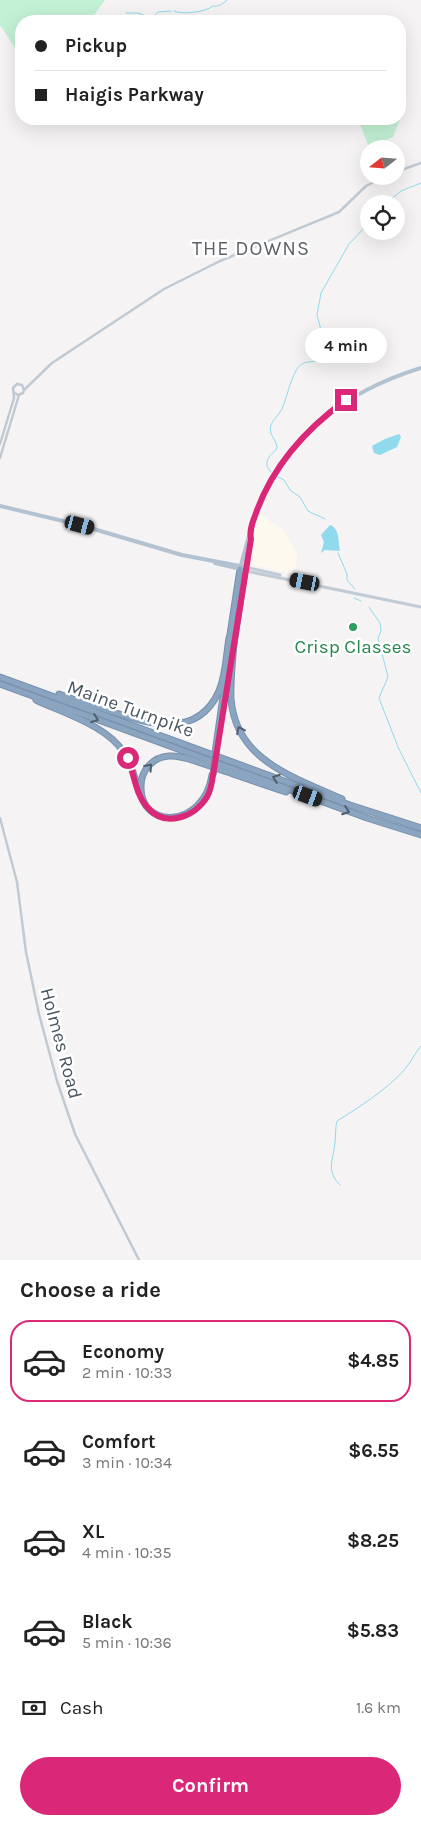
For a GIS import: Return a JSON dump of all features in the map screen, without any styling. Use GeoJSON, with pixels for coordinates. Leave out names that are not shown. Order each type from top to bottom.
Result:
{"type":"FeatureCollection","features":[{"type":"Feature","properties":{"kind":"highway"},"geometry":{"type":"LineString","coordinates":[[8,687],[95,728],[114,740],[128,758],[144,804],[157,816],[174,819],[190,813],[207,797],[213,775],[243,568]]}},
{"type":"Feature","properties":{"kind":"highway"},"geometry":{"type":"LineString","coordinates":[[0,677],[141,721],[161,725],[178,724],[199,715],[215,698],[223,677],[232,640]]}},
{"type":"Feature","properties":{"kind":"highway"},"geometry":{"type":"LineString","coordinates":[[232,640],[232,704],[238,725],[251,748],[277,769],[367,811]]}},
{"type":"Feature","properties":{"kind":"highway","name":"Maine Turnpike"},"geometry":{"type":"LineString","coordinates":[[0,677],[367,811],[421,828]]}},
{"type":"Feature","properties":{"kind":"highway","name":"Maine Turnpike"},"geometry":{"type":"LineString","coordinates":[[0,684],[367,818],[421,834]]}},
{"type":"Feature","properties":{"kind":"highway"},"geometry":{"type":"LineString","coordinates":[[213,775],[208,792],[202,802],[184,815],[167,817],[156,813],[147,806],[142,796],[141,778],[146,768],[160,758],[171,756],[183,757],[300,797],[308,796]]}},
{"type":"Feature","properties":{"kind":"main road"},"geometry":{"type":"LineString","coordinates":[[243,568],[250,534],[258,509],[272,479],[286,457],[310,430],[332,410],[357,394],[384,380],[421,368]]}},
{"type":"Feature","properties":{"kind":"main road"},"geometry":{"type":"LineString","coordinates":[[0,506],[80,525],[210,561],[421,608]]}},
{"type":"Feature","properties":{"kind":"street"},"geometry":{"type":"LineString","coordinates":[[405,169],[421,163]]}},
{"type":"Feature","properties":{"kind":"street"},"geometry":{"type":"LineString","coordinates":[[0,458],[23,388],[33,382],[52,363],[164,288],[220,261],[339,212],[368,185]]}},
{"type":"Feature","properties":{"kind":"street"},"geometry":{"type":"LineString","coordinates":[[0,444],[15,385],[20,384],[23,388]]}},
{"type":"Feature","properties":{"kind":"street"},"geometry":{"type":"LineString","coordinates":[[14,393],[20,395]]}},
{"type":"Feature","properties":{"kind":"street","name":"Holmes Road"},"geometry":{"type":"LineString","coordinates":[[0,818],[17,882],[25,945],[36,999],[65,1108],[75,1134],[139,1260]]}},
{"type":"Feature","properties":{"kind":"shaded area"},"geometry":{"type":"Polygon","coordinates":[[[259,514],[285,531],[297,554],[297,562],[292,574],[249,564],[254,528],[259,514]]]}},
{"type":"Feature","properties":{"kind":"green space"},"geometry":{"type":"Polygon","coordinates":[[[0,0],[105,0],[94,15],[15,15],[15,48],[0,25],[0,0]]]}},
{"type":"Feature","properties":{"kind":"green space"},"geometry":{"type":"Polygon","coordinates":[[[360,125],[398,125],[393,137],[386,140],[366,140],[360,125]]]}},
{"type":"Feature","properties":{"kind":"water"},"geometry":{"type":"Polygon","coordinates":[[[399,434],[401,437],[397,447],[380,455],[374,453],[372,446],[399,434]]]}},
{"type":"Feature","properties":{"kind":"water"},"geometry":{"type":"Polygon","coordinates":[[[330,525],[336,529],[340,551],[325,550],[321,553],[324,542],[321,535],[330,525]]]}},
{"type":"Feature","properties":{"kind":"waterway"},"geometry":{"type":"LineString","coordinates":[[174,11],[182,13],[200,11],[220,5],[227,0]]}},
{"type":"Feature","properties":{"kind":"waterway"},"geometry":{"type":"LineString","coordinates":[[155,15],[158,12],[171,11]]}},
{"type":"Feature","properties":{"kind":"waterway"},"geometry":{"type":"LineString","coordinates":[[126,13],[144,15]]}},
{"type":"Feature","properties":{"kind":"waterway"},"geometry":{"type":"LineString","coordinates":[[396,195],[421,183]]}},
{"type":"Feature","properties":{"kind":"waterway"},"geometry":{"type":"LineString","coordinates":[[271,472],[268,469],[267,463],[277,447],[270,428],[282,409],[296,371],[302,364],[319,360],[323,357],[325,351],[319,336],[321,330],[317,315],[321,293],[349,244],[360,232]]}},
{"type":"Feature","properties":{"kind":"waterway"},"geometry":{"type":"LineString","coordinates":[[278,477],[284,480],[290,490],[300,497],[308,511],[325,519]]}},
{"type":"Feature","properties":{"kind":"waterway"},"geometry":{"type":"LineString","coordinates":[[338,553],[347,574],[347,580],[355,589]]}},
{"type":"Feature","properties":{"kind":"waterway"},"geometry":{"type":"LineString","coordinates":[[354,598],[361,601]]}},
{"type":"Feature","properties":{"kind":"waterway"},"geometry":{"type":"LineString","coordinates":[[369,607],[380,623],[381,631],[378,638],[388,677],[379,698],[398,747],[421,793]]}},
{"type":"Feature","properties":{"kind":"waterway"},"geometry":{"type":"LineString","coordinates":[[340,1185],[335,1180],[332,1169],[337,1121],[364,1104],[391,1083],[405,1069],[421,1046]]}},
{"type":"Feature","properties":{"kind":"place","name":"Crisp Classes"},"geometry":{"type":"Point","coordinates":[353,627]}},
{"type":"Feature","properties":{"kind":"district","name":"THE DOWNS"},"geometry":{"type":"Point","coordinates":[251,248]}},
{"type":"Feature","properties":{"kind":"route"},"geometry":{"type":"LineString","coordinates":[[128,758],[142,800],[148,809],[157,816],[168,819],[180,818],[200,806],[207,797],[211,787],[240,596],[254,519],[264,494],[286,457],[317,423],[346,400]]}}]}
